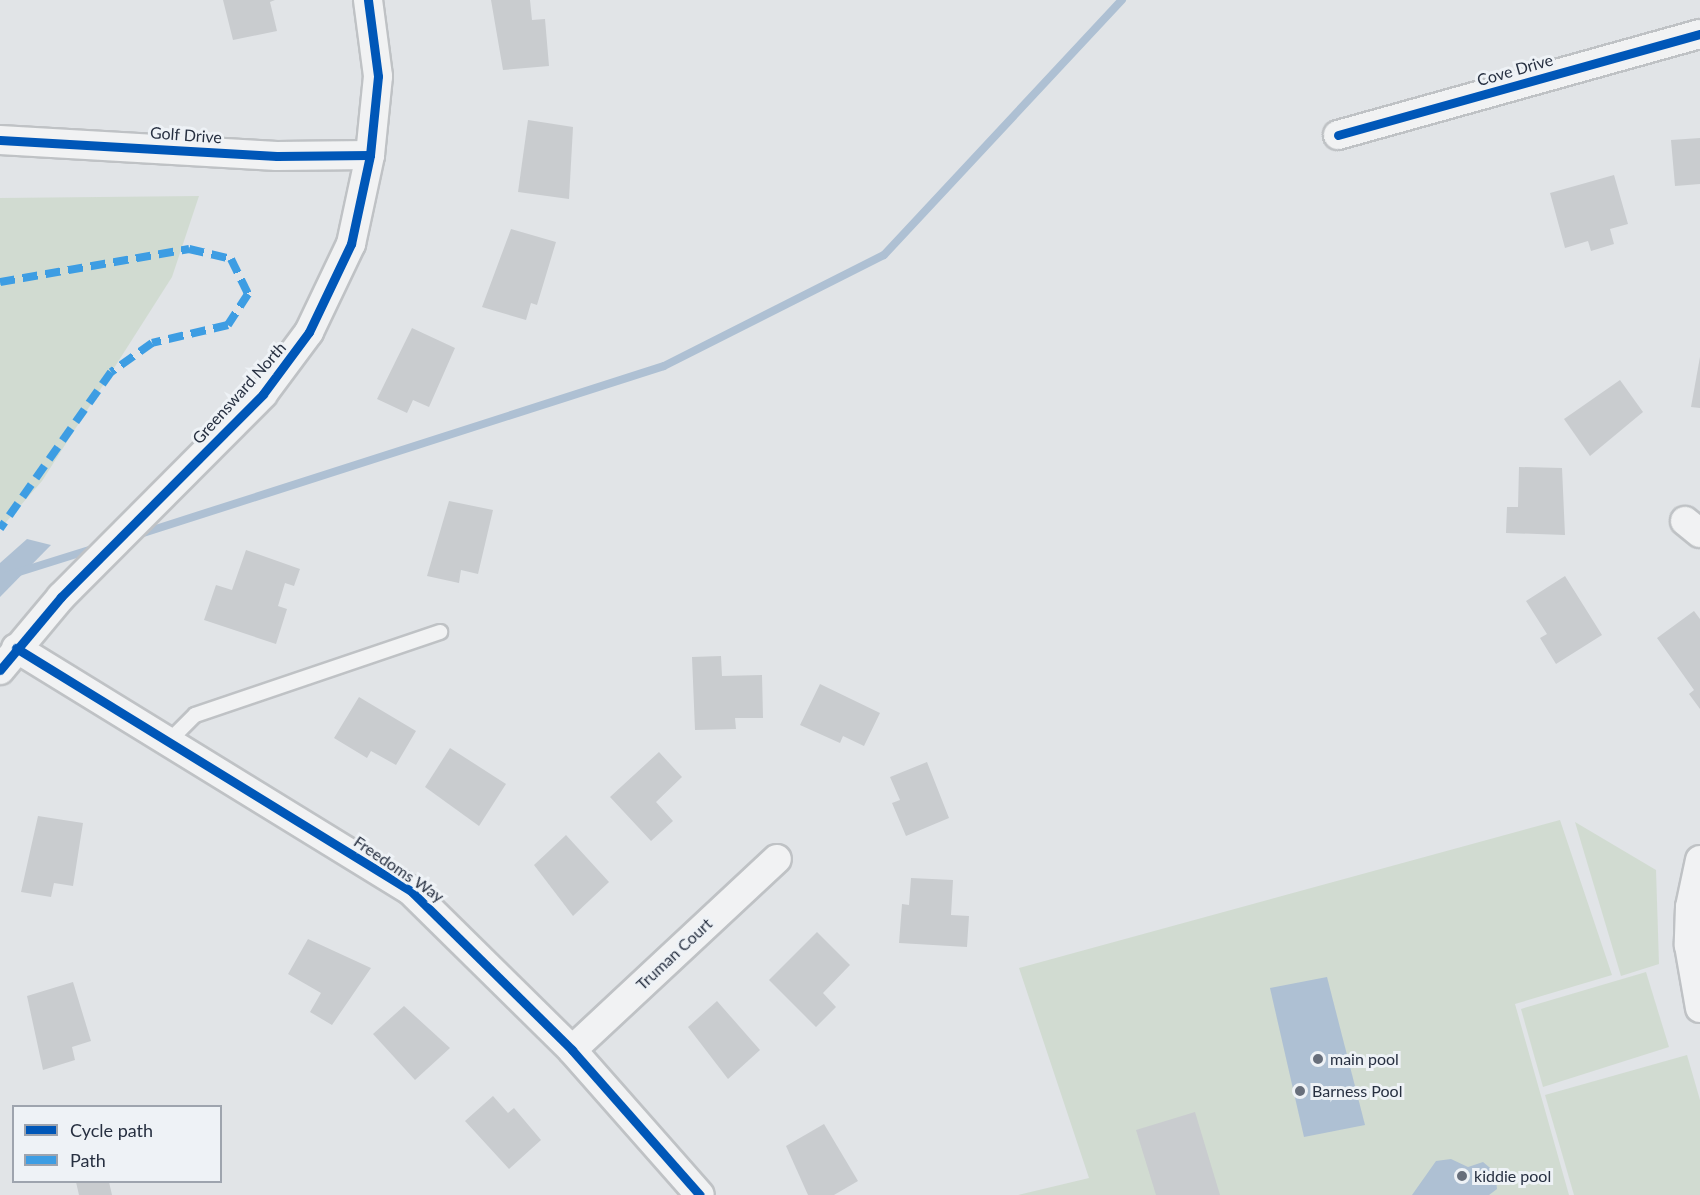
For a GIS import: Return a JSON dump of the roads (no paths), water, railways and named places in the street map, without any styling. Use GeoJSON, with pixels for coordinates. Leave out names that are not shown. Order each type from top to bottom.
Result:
{"type":"FeatureCollection","features":[{"type":"Feature","properties":{"kind":"street","name":"Greensward North"},"geometry":{"type":"LineString","coordinates":[[8,659],[96,562],[263,394],[309,332],[351,244],[370,155],[378,76],[368,0]]}},
{"type":"Feature","properties":{"kind":"street","name":"Cove Drive"},"geometry":{"type":"LineString","coordinates":[[1338,135],[1700,34]]}},
{"type":"Feature","properties":{"kind":"street","name":"Golf Drive"},"geometry":{"type":"LineString","coordinates":[[0,140],[278,156],[370,155]]}},
{"type":"Feature","properties":{"kind":"street","name":"Freedoms Way"},"geometry":{"type":"LineString","coordinates":[[8,659],[168,742],[412,892],[572,1050],[700,1195]]}},
{"type":"Feature","properties":{"kind":"street","name":"Truman Court"},"geometry":{"type":"LineString","coordinates":[[572,1050],[777,859]]}},
{"type":"Feature","properties":{"kind":"street"},"geometry":{"type":"LineString","coordinates":[[1700,860],[1690,907],[1689,945],[1700,1008]]}},
{"type":"Feature","properties":{"kind":"lane"},"geometry":{"type":"LineString","coordinates":[[168,742],[195,715],[440,632]]}},
{"type":"Feature","properties":{"kind":"water"},"geometry":{"type":"Polygon","coordinates":[[[27,539],[51,545],[0,597],[0,563],[27,539]]]}},
{"type":"Feature","properties":{"kind":"water","name":"main pool"},"geometry":{"type":"Polygon","coordinates":[[[1327,977],[1365,1125],[1304,1137],[1270,988],[1327,977]]]}},
{"type":"Feature","properties":{"kind":"water","name":"kiddie pool"},"geometry":{"type":"Polygon","coordinates":[[[1451,1159],[1468,1167],[1483,1162],[1495,1172],[1497,1189],[1489,1195],[1412,1195],[1436,1161],[1451,1159]]]}},
{"type":"Feature","properties":{"kind":"waterway"},"geometry":{"type":"LineString","coordinates":[[137,535],[664,366],[884,255],[1122,0]]}},
{"type":"Feature","properties":{"kind":"waterway"},"geometry":{"type":"LineString","coordinates":[[0,578],[96,548]]}},
{"type":"Feature","properties":{"kind":"place","name":"main pool"},"geometry":{"type":"Point","coordinates":[1318,1059]}},
{"type":"Feature","properties":{"kind":"place","name":"Barness Pool"},"geometry":{"type":"Point","coordinates":[1300,1091]}},
{"type":"Feature","properties":{"kind":"place","name":"kiddie pool"},"geometry":{"type":"Point","coordinates":[1462,1176]}}]}
